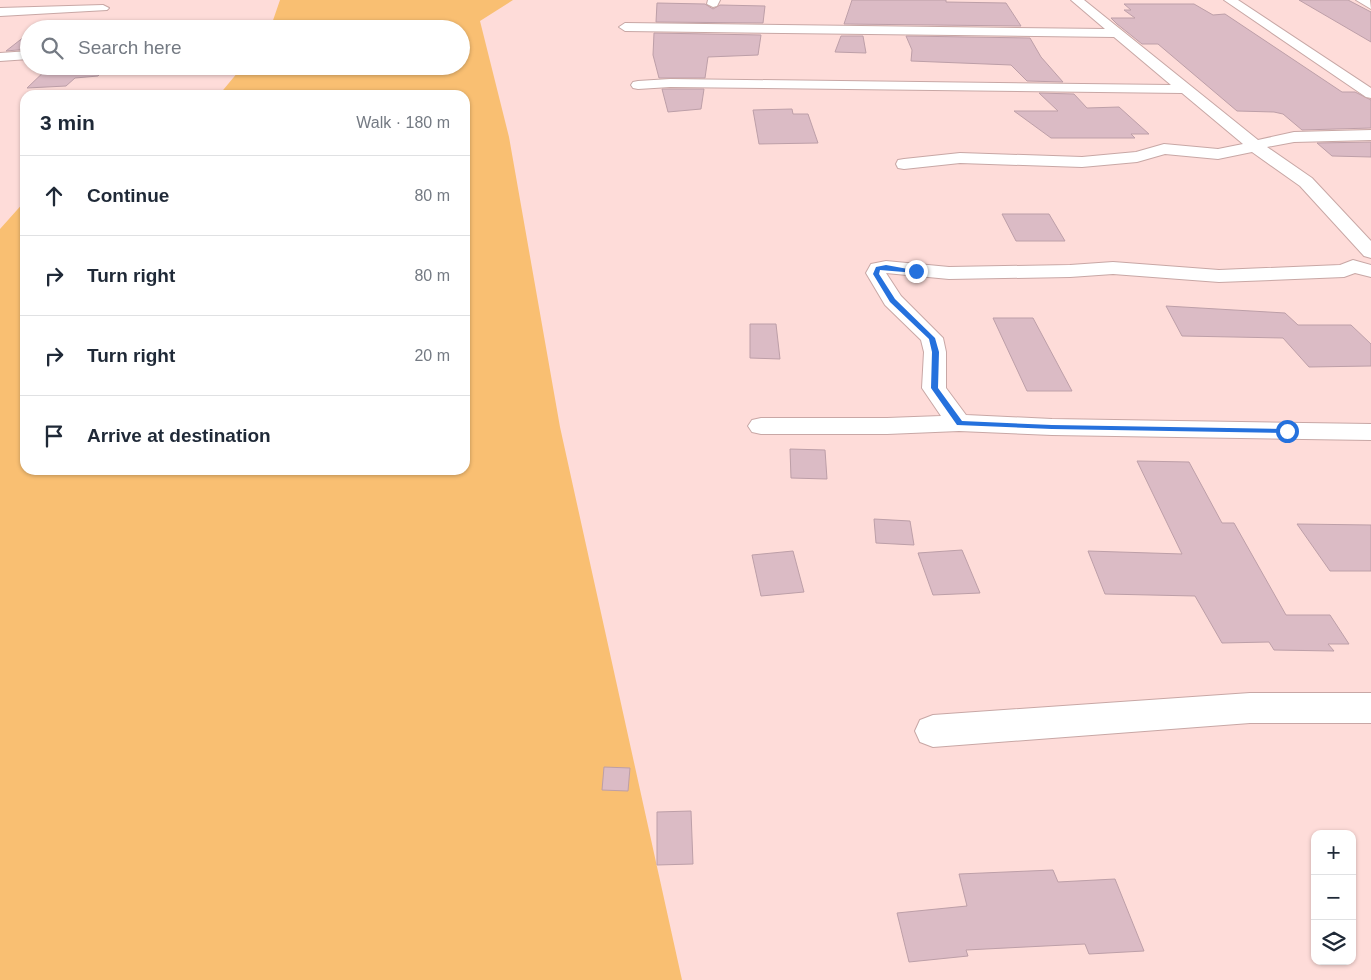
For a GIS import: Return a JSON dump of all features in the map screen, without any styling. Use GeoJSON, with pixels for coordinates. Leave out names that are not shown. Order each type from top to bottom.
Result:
{"type":"FeatureCollection","features":[{"type":"Feature","properties":{"kind":"street"},"geometry":{"type":"LineString","coordinates":[[1077,0],[1256,147],[1306,182],[1371,252]]}},
{"type":"Feature","properties":{"kind":"street"},"geometry":{"type":"LineString","coordinates":[[1230,0],[1371,94]]}},
{"type":"Feature","properties":{"kind":"street"},"geometry":{"type":"LineString","coordinates":[[1362,0],[1371,6]]}},
{"type":"Feature","properties":{"kind":"street"},"geometry":{"type":"LineString","coordinates":[[0,12],[103,8]]}},
{"type":"Feature","properties":{"kind":"street"},"geometry":{"type":"LineString","coordinates":[[625,27],[1117,33]]}},
{"type":"Feature","properties":{"kind":"street"},"geometry":{"type":"LineString","coordinates":[[0,57],[20,56]]}},
{"type":"Feature","properties":{"kind":"street"},"geometry":{"type":"LineString","coordinates":[[638,86],[670,83],[1185,88]]}},
{"type":"Feature","properties":{"kind":"street"},"geometry":{"type":"LineString","coordinates":[[904,164],[960,158],[1082,162],[1137,157],[1164,149],[1218,154],[1294,137],[1371,135]]}},
{"type":"Feature","properties":{"kind":"street"},"geometry":{"type":"LineString","coordinates":[[959,423],[934,388],[935,352],[932,338],[893,300],[876,274],[878,268],[886,267],[949,273],[1070,271],[1113,268],[1219,276],[1344,271],[1353,266],[1371,270]]}},
{"type":"Feature","properties":{"kind":"street"},"geometry":{"type":"LineString","coordinates":[[761,426],[887,426],[959,423],[1052,427],[1371,432]]}},
{"type":"Feature","properties":{"kind":"street"},"geometry":{"type":"LineString","coordinates":[[933,730],[1250,708],[1371,708]]}},
{"type":"Feature","properties":{"kind":"shaded area"},"geometry":{"type":"Polygon","coordinates":[[[280,0],[513,0],[480,21],[509,137],[560,427],[682,980],[0,980],[0,229],[20,207],[20,475],[470,475],[470,90],[223,90],[236,75],[470,75],[470,20],[273,20],[280,0]]]}},
{"type":"Feature","properties":{"kind":"building"},"geometry":{"type":"Polygon","coordinates":[[[852,0],[946,0],[946,2],[1006,3],[1021,26],[844,24],[852,0]]]}},
{"type":"Feature","properties":{"kind":"building"},"geometry":{"type":"Polygon","coordinates":[[[1299,0],[1348,0],[1371,12],[1371,42],[1299,0]]]}},
{"type":"Feature","properties":{"kind":"building"},"geometry":{"type":"Polygon","coordinates":[[[657,3],[705,4],[713,9],[720,5],[765,6],[763,23],[656,22],[657,3]]]}},
{"type":"Feature","properties":{"kind":"building"},"geometry":{"type":"Polygon","coordinates":[[[1124,4],[1194,4],[1213,15],[1225,14],[1342,92],[1355,92],[1371,100],[1371,128],[1302,130],[1283,114],[1237,111],[1158,44],[1142,44],[1117,24],[1111,18],[1135,18],[1124,10],[1131,10],[1124,4]]]}},
{"type":"Feature","properties":{"kind":"building"},"geometry":{"type":"Polygon","coordinates":[[[654,33],[761,35],[758,55],[708,57],[705,78],[659,78],[653,55],[654,33]]]}},
{"type":"Feature","properties":{"kind":"building"},"geometry":{"type":"Polygon","coordinates":[[[841,36],[863,36],[866,53],[835,52],[841,36]]]}},
{"type":"Feature","properties":{"kind":"building"},"geometry":{"type":"Polygon","coordinates":[[[906,36],[1030,38],[1041,57],[1063,82],[1027,81],[1011,65],[911,61],[912,50],[906,36]]]}},
{"type":"Feature","properties":{"kind":"building"},"geometry":{"type":"Polygon","coordinates":[[[20,40],[20,50],[6,51],[20,40]]]}},
{"type":"Feature","properties":{"kind":"building"},"geometry":{"type":"Polygon","coordinates":[[[41,75],[99,75],[75,78],[66,86],[27,88],[41,75]]]}},
{"type":"Feature","properties":{"kind":"building"},"geometry":{"type":"Polygon","coordinates":[[[662,89],[704,89],[701,109],[668,112],[662,89]]]}},
{"type":"Feature","properties":{"kind":"building"},"geometry":{"type":"Polygon","coordinates":[[[1039,93],[1074,94],[1087,108],[1119,107],[1149,134],[1131,134],[1135,138],[1051,138],[1014,111],[1058,111],[1039,93]]]}},
{"type":"Feature","properties":{"kind":"building"},"geometry":{"type":"Polygon","coordinates":[[[792,109],[793,114],[808,114],[818,143],[759,144],[753,110],[792,109]]]}},
{"type":"Feature","properties":{"kind":"building"},"geometry":{"type":"Polygon","coordinates":[[[1371,142],[1371,157],[1332,156],[1317,143],[1371,142]]]}},
{"type":"Feature","properties":{"kind":"building"},"geometry":{"type":"Polygon","coordinates":[[[1002,214],[1049,214],[1065,241],[1016,241],[1002,214]]]}},
{"type":"Feature","properties":{"kind":"building"},"geometry":{"type":"Polygon","coordinates":[[[1166,306],[1285,313],[1298,325],[1351,325],[1371,344],[1371,366],[1309,367],[1283,338],[1182,336],[1166,306]]]}},
{"type":"Feature","properties":{"kind":"building"},"geometry":{"type":"Polygon","coordinates":[[[993,318],[1033,318],[1072,391],[1027,391],[993,318]]]}},
{"type":"Feature","properties":{"kind":"building"},"geometry":{"type":"Polygon","coordinates":[[[750,324],[776,324],[780,359],[750,358],[750,324]]]}},
{"type":"Feature","properties":{"kind":"building"},"geometry":{"type":"Polygon","coordinates":[[[790,449],[825,450],[827,479],[791,478],[790,449]]]}},
{"type":"Feature","properties":{"kind":"building"},"geometry":{"type":"Polygon","coordinates":[[[1137,461],[1189,462],[1222,523],[1234,523],[1286,615],[1330,615],[1349,644],[1328,644],[1334,651],[1274,650],[1269,642],[1222,643],[1195,596],[1105,594],[1088,551],[1182,554],[1137,461]]]}},
{"type":"Feature","properties":{"kind":"building"},"geometry":{"type":"Polygon","coordinates":[[[874,519],[910,521],[914,545],[876,543],[874,519]]]}},
{"type":"Feature","properties":{"kind":"building"},"geometry":{"type":"Polygon","coordinates":[[[1297,524],[1371,525],[1371,571],[1330,571],[1297,524]]]}},
{"type":"Feature","properties":{"kind":"building"},"geometry":{"type":"Polygon","coordinates":[[[962,550],[980,593],[933,595],[918,553],[962,550]]]}},
{"type":"Feature","properties":{"kind":"building"},"geometry":{"type":"Polygon","coordinates":[[[793,551],[804,592],[761,596],[752,555],[793,551]]]}},
{"type":"Feature","properties":{"kind":"building"},"geometry":{"type":"Polygon","coordinates":[[[604,767],[630,768],[628,791],[602,790],[604,767]]]}},
{"type":"Feature","properties":{"kind":"building"},"geometry":{"type":"Polygon","coordinates":[[[691,811],[693,864],[657,865],[657,812],[691,811]]]}},
{"type":"Feature","properties":{"kind":"building"},"geometry":{"type":"Polygon","coordinates":[[[1053,870],[1058,882],[1115,879],[1144,951],[1089,954],[1085,944],[966,950],[968,956],[909,962],[897,913],[967,906],[959,874],[1053,870]]]}},
{"type":"Feature","properties":{"kind":"route"},"geometry":{"type":"LineString","coordinates":[[916,271],[886,267],[878,268],[876,274],[893,300],[932,338],[935,352],[934,388],[959,423],[1052,427],[1287,431]]}}]}
